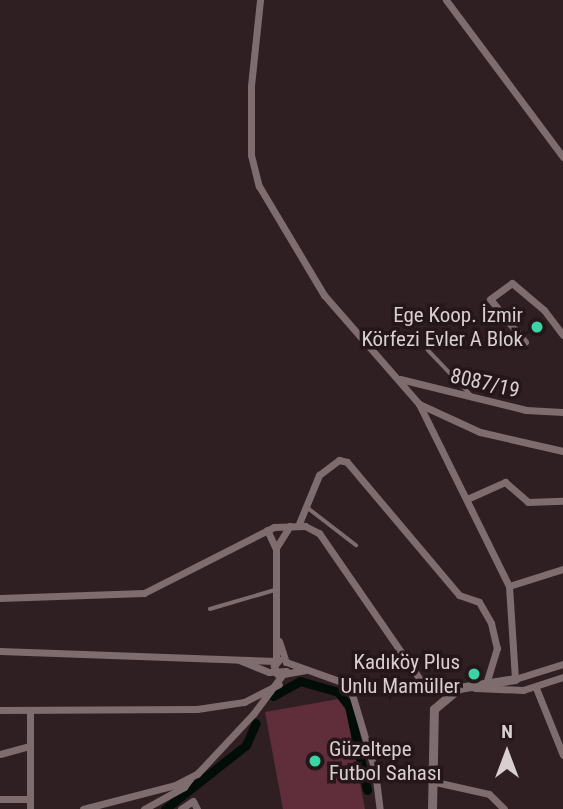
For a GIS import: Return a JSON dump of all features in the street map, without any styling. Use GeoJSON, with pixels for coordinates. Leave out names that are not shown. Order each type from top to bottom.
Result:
{"type":"FeatureCollection","features":[{"type":"Feature","properties":{"kind":"street"},"geometry":{"type":"LineString","coordinates":[[260,0],[251,86],[251,155],[259,187],[324,295],[400,379],[419,404],[509,586],[515,680]]}},
{"type":"Feature","properties":{"kind":"street"},"geometry":{"type":"LineString","coordinates":[[446,0],[563,158]]}},
{"type":"Feature","properties":{"kind":"street"},"geometry":{"type":"LineString","coordinates":[[525,342],[490,299],[512,284],[544,310],[563,335]]}},
{"type":"Feature","properties":{"kind":"street","name":"8087/19"},"geometry":{"type":"LineString","coordinates":[[400,379],[476,400],[563,412]]}},
{"type":"Feature","properties":{"kind":"street"},"geometry":{"type":"LineString","coordinates":[[419,404],[480,432],[563,451]]}},
{"type":"Feature","properties":{"kind":"street"},"geometry":{"type":"LineString","coordinates":[[276,549],[306,507],[319,475],[332,463],[347,462],[362,475],[459,596],[479,601],[491,623],[497,648],[486,684]]}},
{"type":"Feature","properties":{"kind":"street"},"geometry":{"type":"LineString","coordinates":[[467,499],[505,482],[528,502],[563,501]]}},
{"type":"Feature","properties":{"kind":"street"},"geometry":{"type":"LineString","coordinates":[[0,598],[144,593],[267,530],[294,526],[319,533],[421,681],[459,688],[536,688],[563,677]]}},
{"type":"Feature","properties":{"kind":"street"},"geometry":{"type":"LineString","coordinates":[[144,809],[184,787],[279,684],[280,674],[276,661],[276,549],[267,530]]}},
{"type":"Feature","properties":{"kind":"street"},"geometry":{"type":"LineString","coordinates":[[509,586],[563,569]]}},
{"type":"Feature","properties":{"kind":"street"},"geometry":{"type":"LineString","coordinates":[[278,637],[289,668],[280,674]]}},
{"type":"Feature","properties":{"kind":"street"},"geometry":{"type":"LineString","coordinates":[[0,651],[276,661],[342,682],[352,694],[375,771],[380,809]]}},
{"type":"Feature","properties":{"kind":"street"},"geometry":{"type":"LineString","coordinates":[[239,660],[280,674],[305,670]]}},
{"type":"Feature","properties":{"kind":"street"},"geometry":{"type":"LineString","coordinates":[[432,809],[434,709],[459,688],[515,680],[563,664]]}},
{"type":"Feature","properties":{"kind":"street"},"geometry":{"type":"LineString","coordinates":[[0,710],[223,707],[244,702],[279,684]]}},
{"type":"Feature","properties":{"kind":"street"},"geometry":{"type":"LineString","coordinates":[[536,688],[563,755]]}},
{"type":"Feature","properties":{"kind":"street"},"geometry":{"type":"LineString","coordinates":[[30,710],[30,809]]}},
{"type":"Feature","properties":{"kind":"street"},"geometry":{"type":"LineString","coordinates":[[0,754],[28,748],[31,734]]}},
{"type":"Feature","properties":{"kind":"street"},"geometry":{"type":"LineString","coordinates":[[83,809],[191,777]]}},
{"type":"Feature","properties":{"kind":"street"},"geometry":{"type":"LineString","coordinates":[[431,781],[489,794],[504,809]]}},
{"type":"Feature","properties":{"kind":"street"},"geometry":{"type":"LineString","coordinates":[[0,799],[29,799]]}},
{"type":"Feature","properties":{"kind":"street"},"geometry":{"type":"LineString","coordinates":[[181,809],[193,801],[197,809]]}},
{"type":"Feature","properties":{"kind":"lane"},"geometry":{"type":"LineString","coordinates":[[428,351],[476,400]]}},
{"type":"Feature","properties":{"kind":"lane"},"geometry":{"type":"LineString","coordinates":[[306,507],[356,545]]}},
{"type":"Feature","properties":{"kind":"lane"},"geometry":{"type":"LineString","coordinates":[[210,610],[276,590]]}},
{"type":"Feature","properties":{"kind":"shaded area","name":"Güzeltepe Futbol Sahası"},"geometry":{"type":"Polygon","coordinates":[[[344,698],[365,809],[283,809],[265,712],[344,698]]]}},
{"type":"Feature","properties":{"kind":"waterway"},"geometry":{"type":"LineString","coordinates":[[273,696],[300,681],[338,692],[349,706],[367,790]]}},
{"type":"Feature","properties":{"kind":"waterway"},"geometry":{"type":"LineString","coordinates":[[165,809],[246,745],[256,723]]}},
{"type":"Feature","properties":{"kind":"place","name":"Ege Koop. İzmir Körfezi Evler A Blok"},"geometry":{"type":"Point","coordinates":[537,327]}},
{"type":"Feature","properties":{"kind":"place","name":"Kadıköy Plus Unlu Mamüller"},"geometry":{"type":"Point","coordinates":[474,674]}},
{"type":"Feature","properties":{"kind":"place","name":"Güzeltepe Futbol Sahası"},"geometry":{"type":"Point","coordinates":[315,761]}}]}
